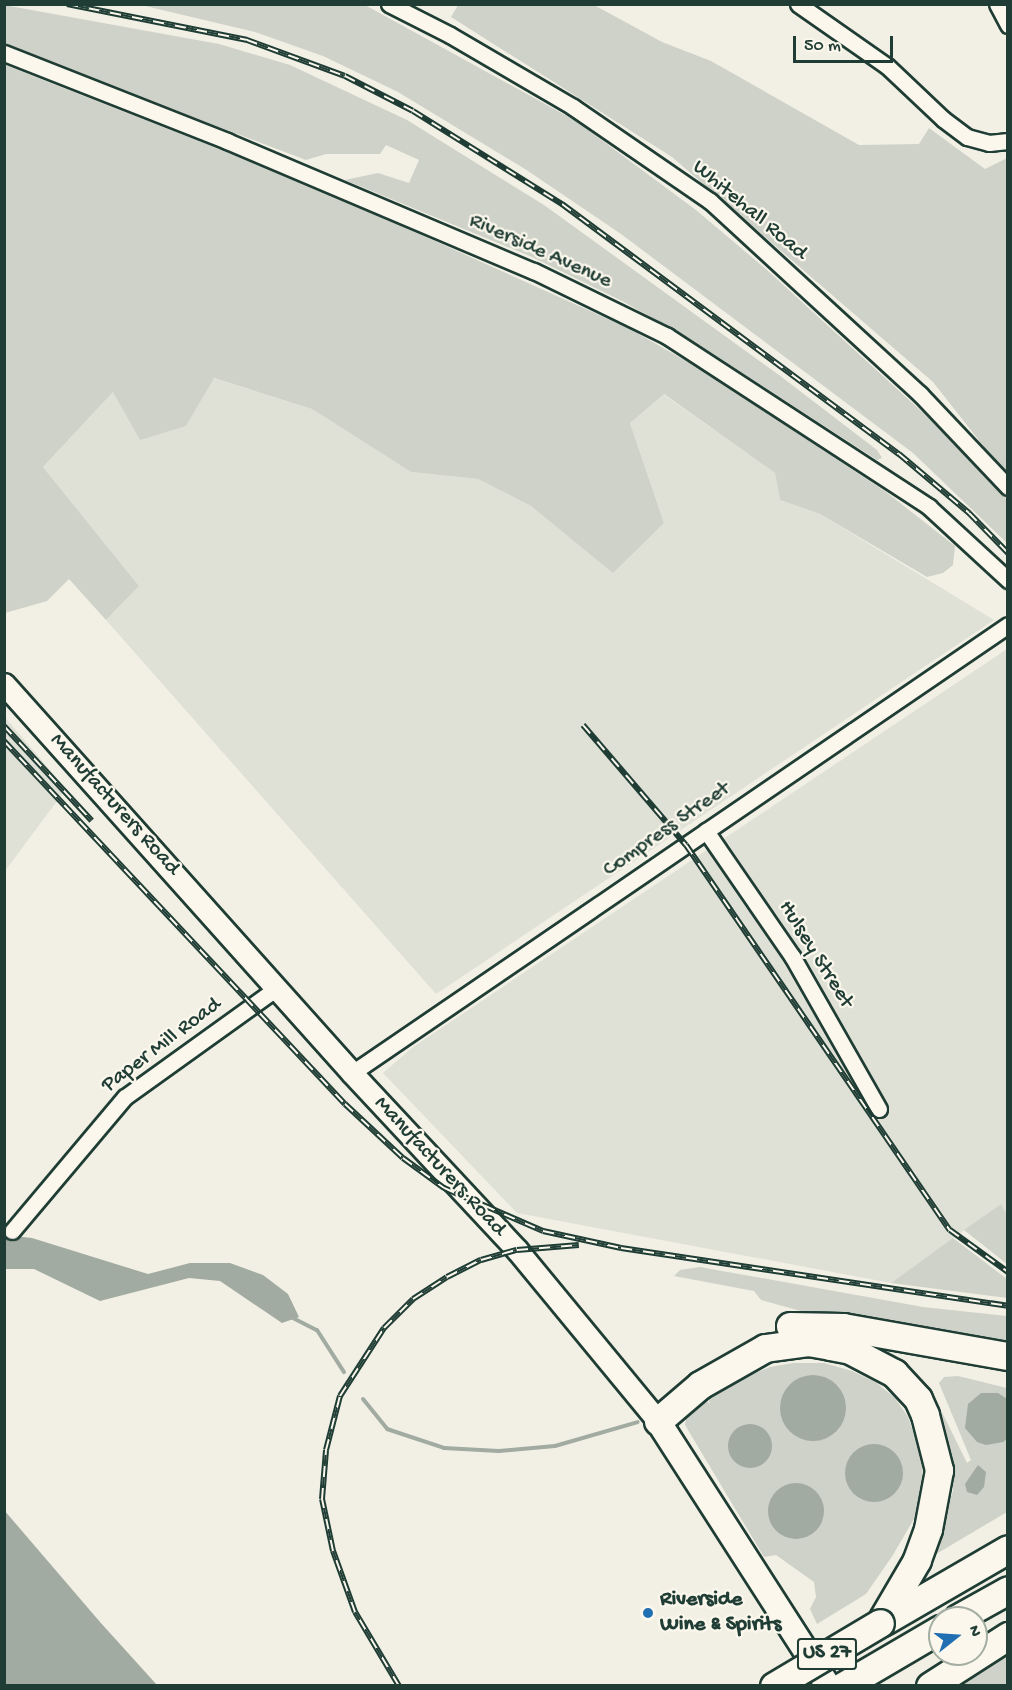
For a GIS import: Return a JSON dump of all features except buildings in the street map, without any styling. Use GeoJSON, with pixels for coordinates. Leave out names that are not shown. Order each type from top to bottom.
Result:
{"type":"FeatureCollection","features":[{"type":"Feature","properties":{"kind":"highway"},"geometry":{"type":"LineString","coordinates":[[652,1415],[701,1363],[738,1341],[797,1324],[843,1327],[1008,1356]]}},
{"type":"Feature","properties":{"kind":"highway"},"geometry":{"type":"LineString","coordinates":[[652,1415],[765,1347],[808,1342],[830,1346],[850,1350],[894,1372],[918,1399],[926,1415],[939,1470],[930,1520],[917,1560],[880,1623]]}},
{"type":"Feature","properties":{"kind":"highway","name":"US 27"},"geometry":{"type":"LineString","coordinates":[[774,1686],[1008,1549]]}},
{"type":"Feature","properties":{"kind":"highway"},"geometry":{"type":"LineString","coordinates":[[979,1606],[1008,1590]]}},
{"type":"Feature","properties":{"kind":"highway"},"geometry":{"type":"LineString","coordinates":[[930,1686],[1008,1635]]}},
{"type":"Feature","properties":{"kind":"highway","name":"US 27"},"geometry":{"type":"LineString","coordinates":[[843,1686],[928,1636]]}},
{"type":"Feature","properties":{"kind":"main road","name":"Manufacturers Road"},"geometry":{"type":"LineString","coordinates":[[4,684],[278,987],[352,1073],[517,1250],[652,1415],[828,1686]]}},
{"type":"Feature","properties":{"kind":"street","name":"Whitehall Road"},"geometry":{"type":"LineString","coordinates":[[389,4],[450,35],[573,107],[710,201],[920,394],[1008,487]]}},
{"type":"Feature","properties":{"kind":"street"},"geometry":{"type":"LineString","coordinates":[[798,4],[887,66],[943,119],[967,137],[989,143],[1008,141]]}},
{"type":"Feature","properties":{"kind":"street"},"geometry":{"type":"LineString","coordinates":[[997,4],[1008,25]]}},
{"type":"Feature","properties":{"kind":"street","name":"Riverside Avenue"},"geometry":{"type":"LineString","coordinates":[[4,53],[227,141],[534,271],[666,336],[928,507],[1008,579]]}},
{"type":"Feature","properties":{"kind":"street","name":"Compress Street"},"geometry":{"type":"LineString","coordinates":[[352,1073],[1008,625]]}},
{"type":"Feature","properties":{"kind":"street","name":"Hulsey Street"},"geometry":{"type":"LineString","coordinates":[[706,831],[792,956],[879,1109]]}},
{"type":"Feature","properties":{"kind":"street","name":"Paper Mill Road"},"geometry":{"type":"LineString","coordinates":[[12,1231],[125,1097],[278,987]]}},
{"type":"Feature","properties":{"kind":"shaded area"},"geometry":{"type":"Polygon","coordinates":[[[4,5],[219,44],[290,65],[407,120],[544,205],[779,375],[877,450],[882,458],[877,460],[701,346],[624,302],[532,257],[345,180],[378,173],[409,183],[419,160],[386,145],[380,154],[326,154],[306,160],[5,46],[4,5]]]}},
{"type":"Feature","properties":{"kind":"shaded area"},"geometry":{"type":"Polygon","coordinates":[[[141,5],[365,5],[576,121],[696,210],[767,270],[966,452],[1007,500],[1007,543],[913,453],[621,234],[525,169],[398,92],[323,56],[255,32],[141,5]]]}},
{"type":"Feature","properties":{"kind":"shaded area"},"geometry":{"type":"Polygon","coordinates":[[[458,5],[594,5],[662,42],[711,61],[859,145],[919,144],[929,128],[985,169],[1007,158],[1007,476],[933,382],[672,157],[451,17],[458,5]]]}},
{"type":"Feature","properties":{"kind":"shaded area"},"geometry":{"type":"Polygon","coordinates":[[[5,65],[306,183],[628,328],[702,370],[886,492],[955,546],[953,565],[943,573],[927,577],[820,514],[780,500],[775,473],[664,394],[630,423],[664,523],[613,573],[531,506],[478,479],[411,472],[312,409],[214,378],[186,426],[140,440],[113,392],[43,467],[139,586],[106,620],[69,579],[47,601],[5,613],[5,65]]]}},
{"type":"Feature","properties":{"kind":"shaded area"},"geometry":{"type":"Polygon","coordinates":[[[213,378],[312,409],[411,472],[478,479],[531,506],[613,572],[664,523],[630,423],[663,394],[775,473],[780,500],[820,514],[994,620],[436,994],[106,620],[139,586],[43,467],[113,392],[186,426],[213,378]]]}},
{"type":"Feature","properties":{"kind":"shaded area"},"geometry":{"type":"Polygon","coordinates":[[[1007,649],[1007,1215],[1001,1204],[891,1283],[517,1213],[383,1073],[413,1047],[1007,649]]]}},
{"type":"Feature","properties":{"kind":"shaded area"},"geometry":{"type":"Polygon","coordinates":[[[4,716],[66,789],[5,871],[4,871],[4,716]]]}},
{"type":"Feature","properties":{"kind":"shaded area"},"geometry":{"type":"Polygon","coordinates":[[[1001,1204],[1007,1215],[1007,1264],[964,1230],[1001,1204]]]}},
{"type":"Feature","properties":{"kind":"shaded area"},"geometry":{"type":"Polygon","coordinates":[[[5,1235],[32,1238],[148,1274],[190,1263],[230,1263],[263,1275],[288,1294],[299,1317],[282,1323],[220,1281],[189,1278],[100,1301],[34,1269],[5,1269],[5,1235]]]}},
{"type":"Feature","properties":{"kind":"shaded area"},"geometry":{"type":"Polygon","coordinates":[[[953,1238],[1007,1279],[1007,1298],[891,1283],[953,1238]]]}},
{"type":"Feature","properties":{"kind":"shaded area"},"geometry":{"type":"Polygon","coordinates":[[[700,1267],[923,1307],[1007,1316],[1007,1344],[808,1313],[761,1300],[754,1291],[674,1276],[680,1270],[700,1267]]]}},
{"type":"Feature","properties":{"kind":"shaded area"},"geometry":{"type":"Polygon","coordinates":[[[793,1363],[824,1363],[852,1371],[877,1383],[895,1398],[908,1417],[923,1460],[921,1498],[915,1517],[893,1555],[866,1594],[817,1624],[810,1609],[816,1597],[814,1582],[776,1555],[764,1557],[685,1425],[686,1418],[692,1414],[688,1409],[703,1397],[710,1404],[706,1393],[770,1367],[793,1363]]]}},
{"type":"Feature","properties":{"kind":"shaded area"},"geometry":{"type":"Polygon","coordinates":[[[813,1375],[826,1378],[836,1385],[843,1395],[846,1408],[843,1421],[836,1431],[826,1438],[813,1441],[800,1438],[790,1431],[783,1421],[780,1408],[783,1395],[790,1385],[800,1378],[813,1375]]]}},
{"type":"Feature","properties":{"kind":"shaded area"},"geometry":{"type":"Polygon","coordinates":[[[958,1376],[1007,1388],[1007,1512],[931,1557],[953,1491],[950,1455],[936,1411],[918,1379],[933,1394],[967,1463],[971,1460],[939,1383],[944,1377],[958,1376]]]}},
{"type":"Feature","properties":{"kind":"shaded area"},"geometry":{"type":"Polygon","coordinates":[[[981,1393],[998,1393],[1007,1399],[1007,1439],[1003,1442],[986,1445],[977,1442],[965,1428],[968,1404],[981,1393]]]}},
{"type":"Feature","properties":{"kind":"shaded area"},"geometry":{"type":"Polygon","coordinates":[[[750,1424],[765,1431],[772,1446],[765,1461],[750,1468],[735,1461],[728,1446],[735,1431],[750,1424]]]}},
{"type":"Feature","properties":{"kind":"shaded area"},"geometry":{"type":"Polygon","coordinates":[[[874,1444],[885,1446],[895,1452],[901,1462],[903,1473],[901,1484],[895,1494],[885,1500],[874,1502],[863,1500],[853,1494],[847,1484],[845,1473],[847,1462],[853,1452],[863,1446],[874,1444]]]}},
{"type":"Feature","properties":{"kind":"shaded area"},"geometry":{"type":"Polygon","coordinates":[[[978,1465],[986,1472],[984,1487],[977,1495],[967,1492],[965,1484],[978,1465]]]}},
{"type":"Feature","properties":{"kind":"shaded area"},"geometry":{"type":"Polygon","coordinates":[[[796,1483],[807,1485],[816,1491],[822,1500],[824,1511],[822,1522],[816,1531],[807,1537],[796,1539],[785,1537],[776,1531],[770,1522],[768,1511],[770,1500],[776,1491],[785,1485],[796,1483]]]}},
{"type":"Feature","properties":{"kind":"shaded area"},"geometry":{"type":"Polygon","coordinates":[[[4,1510],[100,1622],[157,1685],[5,1685],[4,1510]]]}},
{"type":"Feature","properties":{"kind":"shaded area"},"geometry":{"type":"Polygon","coordinates":[[[1007,1652],[1007,1685],[954,1685],[988,1666],[1007,1652]]]}},
{"type":"Feature","properties":{"kind":"waterway"},"geometry":{"type":"LineString","coordinates":[[291,1317],[317,1330],[344,1372]]}},
{"type":"Feature","properties":{"kind":"waterway"},"geometry":{"type":"LineString","coordinates":[[363,1399],[387,1429],[444,1448],[499,1451],[555,1446],[638,1422]]}},
{"type":"Feature","properties":{"kind":"railway"},"geometry":{"type":"LineString","coordinates":[[67,4],[247,40],[345,76],[413,111],[562,204],[899,454],[969,513],[1008,553]]}},
{"type":"Feature","properties":{"kind":"railway"},"geometry":{"type":"LineString","coordinates":[[583,725],[686,845],[950,1230],[1008,1272]]}},
{"type":"Feature","properties":{"kind":"railway"},"geometry":{"type":"LineString","coordinates":[[4,726],[92,821]]}},
{"type":"Feature","properties":{"kind":"railway"},"geometry":{"type":"LineString","coordinates":[[4,741],[345,1104],[403,1158],[444,1188],[543,1231],[621,1248],[1008,1306]]}},
{"type":"Feature","properties":{"kind":"railway"},"geometry":{"type":"LineString","coordinates":[[399,1686],[355,1612],[333,1551],[322,1499],[326,1450],[340,1396],[384,1328],[413,1299],[447,1277],[481,1260],[517,1250],[579,1245]]}},
{"type":"Feature","properties":{"kind":"place","name":"Riverside Wine & Spirits"},"geometry":{"type":"Point","coordinates":[648,1613]}}]}
